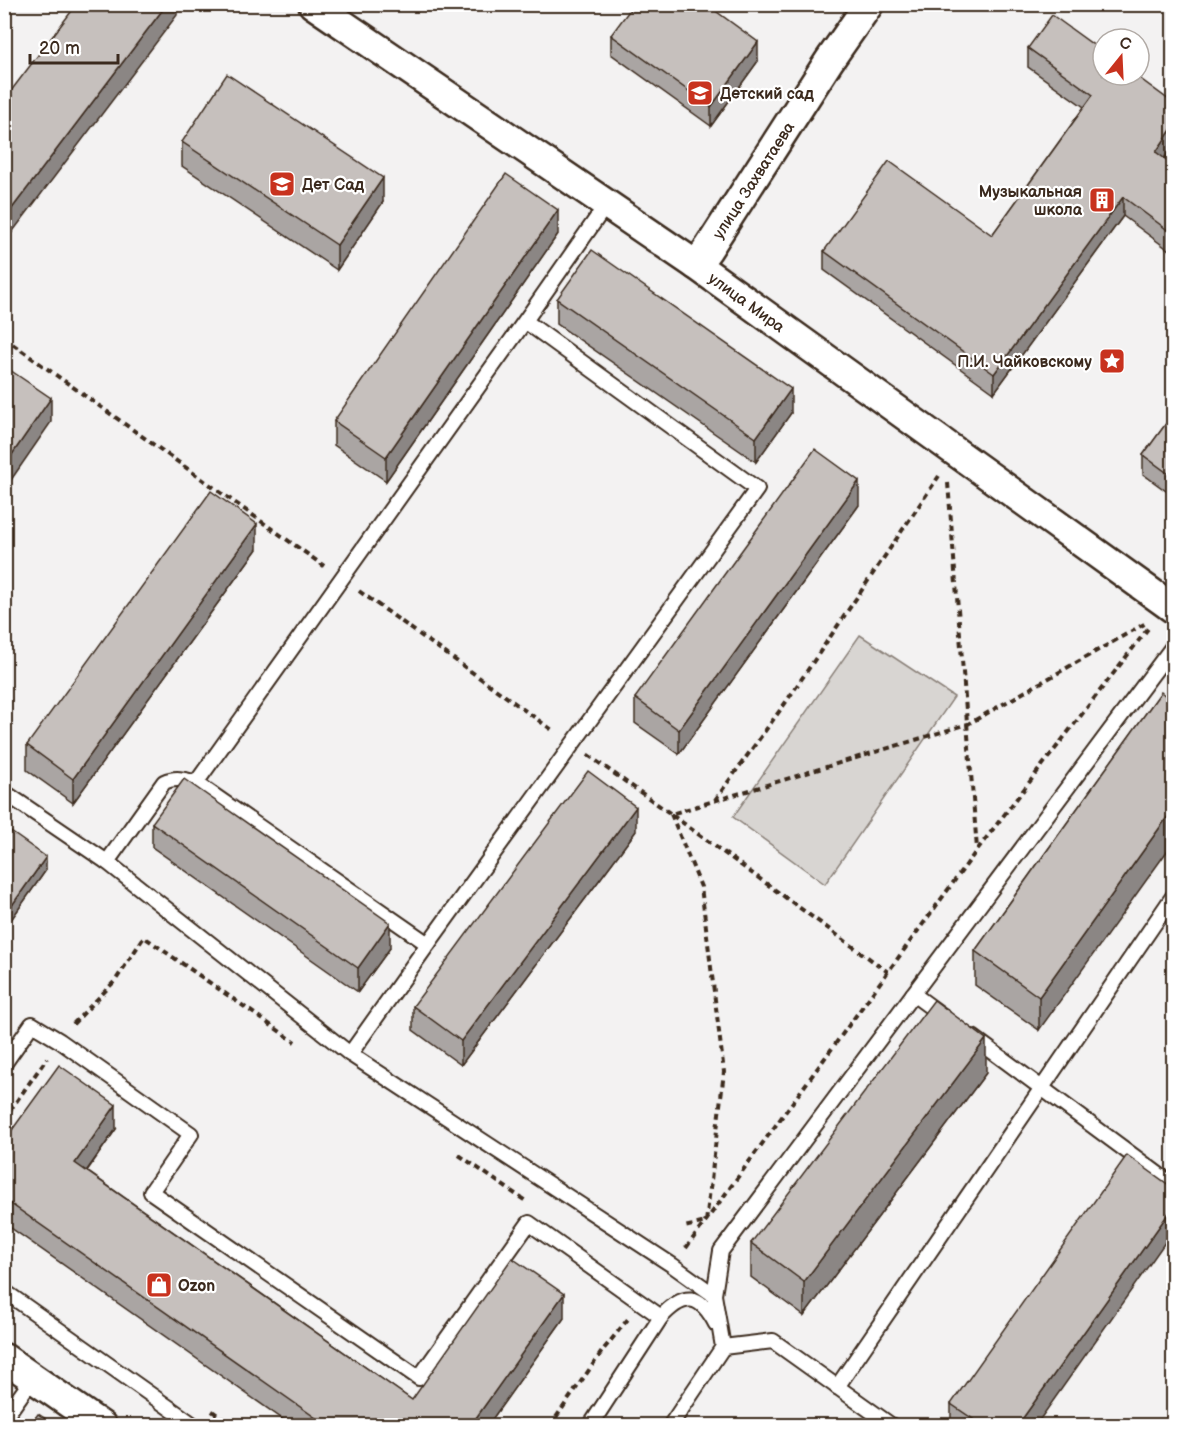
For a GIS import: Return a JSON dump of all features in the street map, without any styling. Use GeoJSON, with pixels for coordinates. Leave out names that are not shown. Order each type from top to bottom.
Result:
{"type":"FeatureCollection","features":[{"type":"Feature","properties":{"kind":"street","name":"улица Мира"},"geometry":{"type":"LineString","coordinates":[[313,4],[696,265],[1165,613]]}},
{"type":"Feature","properties":{"kind":"street","name":"улица Захватаева"},"geometry":{"type":"LineString","coordinates":[[696,265],[829,61],[869,4]]}},
{"type":"Feature","properties":{"kind":"street"},"geometry":{"type":"LineString","coordinates":[[4,1358],[102,1425]]}},
{"type":"Feature","properties":{"kind":"lane"},"geometry":{"type":"LineString","coordinates":[[196,783],[606,205]]}},
{"type":"Feature","properties":{"kind":"lane"},"geometry":{"type":"LineString","coordinates":[[350,1054],[757,489],[525,321]]}},
{"type":"Feature","properties":{"kind":"lane"},"geometry":{"type":"LineString","coordinates":[[670,1425],[723,1344],[714,1294],[721,1251],[1173,645]]}},
{"type":"Feature","properties":{"kind":"lane"},"geometry":{"type":"LineString","coordinates":[[107,862],[164,782],[182,779],[196,783],[428,944]]}},
{"type":"Feature","properties":{"kind":"lane"},"geometry":{"type":"LineString","coordinates":[[4,792],[107,862],[350,1054],[714,1294]]}},
{"type":"Feature","properties":{"kind":"lane"},"geometry":{"type":"LineString","coordinates":[[837,1387],[1043,1089],[1173,895]]}},
{"type":"Feature","properties":{"kind":"lane"},"geometry":{"type":"LineString","coordinates":[[913,994],[1173,1186]]}},
{"type":"Feature","properties":{"kind":"lane"},"geometry":{"type":"LineString","coordinates":[[4,1064],[32,1024],[60,1041],[191,1134],[151,1192],[419,1378],[529,1223],[661,1317]]}},
{"type":"Feature","properties":{"kind":"lane"},"geometry":{"type":"LineString","coordinates":[[4,1291],[195,1425]]}},
{"type":"Feature","properties":{"kind":"lane"},"geometry":{"type":"LineString","coordinates":[[590,1425],[661,1317],[680,1300],[690,1299],[707,1308],[723,1344]]}},
{"type":"Feature","properties":{"kind":"lane"},"geometry":{"type":"LineString","coordinates":[[723,1344],[773,1341],[892,1425]]}},
{"type":"Feature","properties":{"kind":"lane"},"geometry":{"type":"LineString","coordinates":[[4,1419],[33,1378]]}},
{"type":"Feature","properties":{"kind":"path"},"geometry":{"type":"LineString","coordinates":[[4,338],[671,814],[888,972]]}},
{"type":"Feature","properties":{"kind":"path"},"geometry":{"type":"LineString","coordinates":[[715,801],[945,472],[977,850]]}},
{"type":"Feature","properties":{"kind":"path"},"geometry":{"type":"LineString","coordinates":[[672,1265],[706,1222],[977,850],[1165,613]]}},
{"type":"Feature","properties":{"kind":"path"},"geometry":{"type":"LineString","coordinates":[[671,814],[968,724],[1147,622]]}},
{"type":"Feature","properties":{"kind":"path"},"geometry":{"type":"LineString","coordinates":[[671,814],[701,887],[724,1072],[706,1222]]}},
{"type":"Feature","properties":{"kind":"path"},"geometry":{"type":"LineString","coordinates":[[4,1119],[67,1030],[115,981],[144,938],[301,1046]]}},
{"type":"Feature","properties":{"kind":"path"},"geometry":{"type":"LineString","coordinates":[[458,1154],[536,1208]]}},
{"type":"Feature","properties":{"kind":"path"},"geometry":{"type":"LineString","coordinates":[[684,1227],[706,1222]]}},
{"type":"Feature","properties":{"kind":"path"},"geometry":{"type":"LineString","coordinates":[[550,1425],[603,1350],[642,1303]]}},
{"type":"Feature","properties":{"kind":"shaded area"},"geometry":{"type":"Polygon","coordinates":[[[860,635],[954,697],[825,884],[733,817],[860,635]]]}},
{"type":"Feature","properties":{"kind":"building"},"geometry":{"type":"Polygon","coordinates":[[[77,4],[167,4],[4,219],[4,100],[77,4]]]}},
{"type":"Feature","properties":{"kind":"building","name":"Детский сад"},"geometry":{"type":"Polygon","coordinates":[[[634,4],[706,4],[758,42],[711,107],[611,35],[634,4]]]}},
{"type":"Feature","properties":{"kind":"building","name":"Музыкальная школа"},"geometry":{"type":"Polygon","coordinates":[[[1052,15],[1091,43],[1091,87],[1151,87],[1173,103],[1173,127],[1156,152],[1173,165],[1173,234],[1123,197],[994,374],[824,251],[889,161],[992,235],[1093,95],[1028,48],[1052,15]]]}},
{"type":"Feature","properties":{"kind":"building","name":"Дет Сад"},"geometry":{"type":"Polygon","coordinates":[[[227,74],[383,178],[337,245],[182,142],[227,74]]]}},
{"type":"Feature","properties":{"kind":"building"},"geometry":{"type":"Polygon","coordinates":[[[506,174],[558,210],[386,457],[334,421],[506,174]]]}},
{"type":"Feature","properties":{"kind":"building"},"geometry":{"type":"Polygon","coordinates":[[[592,250],[791,389],[756,438],[557,299],[592,250]]]}},
{"type":"Feature","properties":{"kind":"building"},"geometry":{"type":"Polygon","coordinates":[[[4,366],[51,398],[4,466],[4,366]]]}},
{"type":"Feature","properties":{"kind":"building"},"geometry":{"type":"Polygon","coordinates":[[[1173,414],[1173,477],[1143,455],[1173,414]]]}},
{"type":"Feature","properties":{"kind":"building"},"geometry":{"type":"Polygon","coordinates":[[[815,449],[859,481],[679,730],[635,698],[815,449]]]}},
{"type":"Feature","properties":{"kind":"building"},"geometry":{"type":"Polygon","coordinates":[[[211,491],[257,524],[73,779],[27,745],[211,491]]]}},
{"type":"Feature","properties":{"kind":"building"},"geometry":{"type":"Polygon","coordinates":[[[1161,692],[1173,702],[1173,809],[1039,997],[975,951],[1161,692]]]}},
{"type":"Feature","properties":{"kind":"building"},"geometry":{"type":"Polygon","coordinates":[[[588,771],[636,807],[461,1041],[413,1006],[588,771]]]}},
{"type":"Feature","properties":{"kind":"building"},"geometry":{"type":"Polygon","coordinates":[[[184,779],[390,923],[358,968],[152,823],[184,779]]]}},
{"type":"Feature","properties":{"kind":"building"},"geometry":{"type":"Polygon","coordinates":[[[4,827],[46,857],[8,911],[4,909],[4,827]]]}},
{"type":"Feature","properties":{"kind":"building"},"geometry":{"type":"Polygon","coordinates":[[[934,1000],[986,1039],[804,1282],[751,1243],[934,1000]]]}},
{"type":"Feature","properties":{"kind":"building"},"geometry":{"type":"Polygon","coordinates":[[[59,1065],[116,1105],[75,1163],[412,1400],[512,1258],[564,1294],[471,1425],[326,1425],[4,1199],[4,1141],[59,1065]]]}},
{"type":"Feature","properties":{"kind":"building"},"geometry":{"type":"Polygon","coordinates":[[[1127,1155],[1173,1188],[1173,1207],[1018,1425],[982,1425],[951,1404],[1127,1155]]]}},
{"type":"Feature","properties":{"kind":"building"},"geometry":{"type":"Polygon","coordinates":[[[38,1414],[55,1425],[30,1425],[38,1414]]]}},
{"type":"Feature","properties":{"kind":"place","name":"Детский сад"},"geometry":{"type":"Point","coordinates":[700,93]}},
{"type":"Feature","properties":{"kind":"place","name":"Дет Сад"},"geometry":{"type":"Point","coordinates":[282,184]}},
{"type":"Feature","properties":{"kind":"place","name":"Музыкальная школа"},"geometry":{"type":"Point","coordinates":[1102,200]}},
{"type":"Feature","properties":{"kind":"place","name":"П.И. Чайковскому"},"geometry":{"type":"Point","coordinates":[1112,361]}},
{"type":"Feature","properties":{"kind":"place","name":"Ozon"},"geometry":{"type":"Point","coordinates":[159,1285]}}]}
